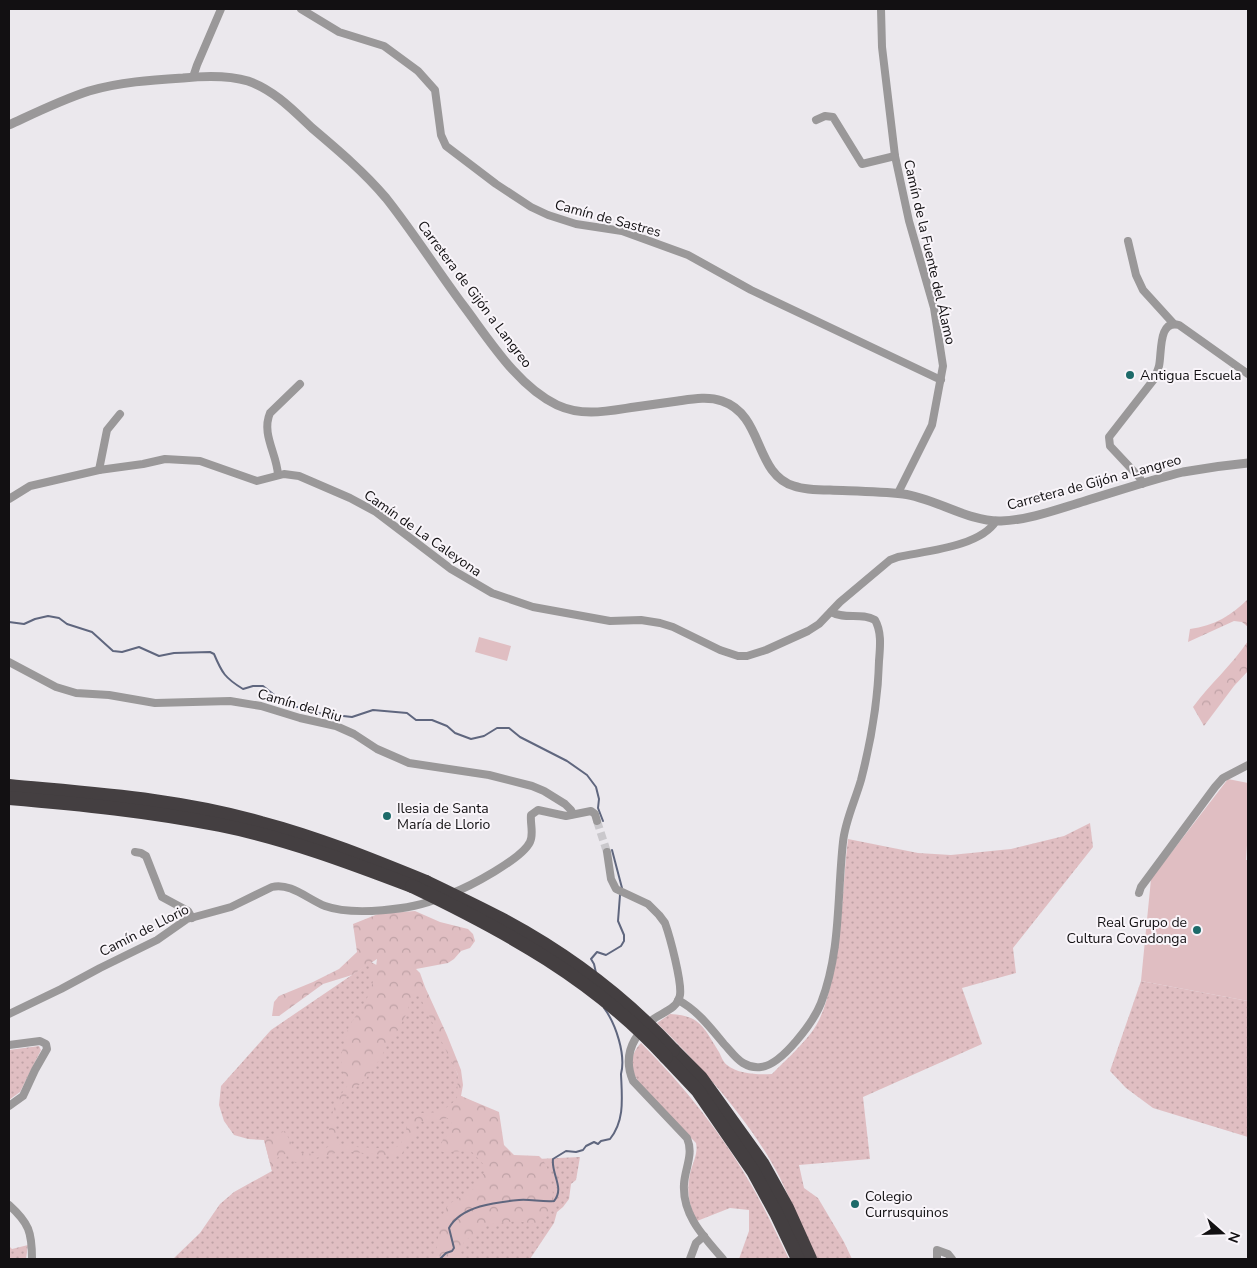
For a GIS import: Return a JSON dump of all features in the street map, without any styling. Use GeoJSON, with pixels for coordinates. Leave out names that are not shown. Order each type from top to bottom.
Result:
{"type":"FeatureCollection","features":[{"type":"Feature","properties":{"kind":"highway"},"geometry":{"type":"LineString","coordinates":[[9,786],[145,800],[260,822],[345,849],[426,882],[502,919],[557,952],[624,1002],[653,1029],[753,1171],[798,1259]]}},
{"type":"Feature","properties":{"kind":"highway"},"geometry":{"type":"LineString","coordinates":[[9,798],[98,806],[162,815],[221,825],[258,834],[342,860],[412,886],[475,916],[553,962],[613,1007],[701,1078],[762,1163],[787,1208],[810,1259]]}},
{"type":"Feature","properties":{"kind":"street"},"geometry":{"type":"LineString","coordinates":[[193,77],[196,65],[221,9]]}},
{"type":"Feature","properties":{"kind":"street","name":"Camín de Sastres"},"geometry":{"type":"LineString","coordinates":[[301,9],[339,32],[384,46],[418,71],[435,90],[441,135],[446,146],[496,184],[531,207],[576,224],[622,231],[688,255],[751,290],[941,380]]}},
{"type":"Feature","properties":{"kind":"street","name":"Camín de la Fuente del Álamo"},"geometry":{"type":"LineString","coordinates":[[881,9],[882,47],[895,156],[909,221],[934,308],[942,359],[941,380],[932,425],[898,493]]}},
{"type":"Feature","properties":{"kind":"street","name":"Carretera de Gijón a Langreo"},"geometry":{"type":"LineString","coordinates":[[9,125],[57,103],[88,92],[120,84],[193,77],[223,77],[246,80],[267,90],[296,112],[358,169],[385,197],[437,271],[520,377],[540,394],[555,404],[575,412],[599,413],[692,398],[725,402],[739,411],[749,423],[770,468],[780,480],[796,487],[814,490],[898,493],[923,498],[959,511],[996,521],[1027,517],[1183,472],[1248,463]]}},
{"type":"Feature","properties":{"kind":"street"},"geometry":{"type":"LineString","coordinates":[[816,120],[825,116],[833,117],[862,164],[895,156]]}},
{"type":"Feature","properties":{"kind":"street"},"geometry":{"type":"LineString","coordinates":[[1128,241],[1136,275],[1143,290],[1173,324]]}},
{"type":"Feature","properties":{"kind":"street"},"geometry":{"type":"LineString","coordinates":[[1142,484],[1140,478],[1110,446],[1109,437],[1155,378],[1159,366],[1164,331],[1168,325],[1179,325],[1248,374]]}},
{"type":"Feature","properties":{"kind":"street"},"geometry":{"type":"LineString","coordinates":[[278,475],[276,460],[269,442],[268,418],[270,413],[300,384]]}},
{"type":"Feature","properties":{"kind":"street"},"geometry":{"type":"LineString","coordinates":[[99,470],[107,430],[120,414]]}},
{"type":"Feature","properties":{"kind":"street","name":"Camín de La Caleyona"},"geometry":{"type":"LineString","coordinates":[[9,499],[30,486],[99,470],[165,459],[191,460],[217,466],[256,481],[290,474],[350,498],[376,512],[451,569],[480,588],[524,605],[610,621],[641,620],[660,623],[738,656],[747,656],[766,650],[808,631],[819,624],[830,612],[890,560],[957,546],[984,532],[994,525],[996,521]]}},
{"type":"Feature","properties":{"kind":"street"},"geometry":{"type":"LineString","coordinates":[[678,1000],[696,1012],[742,1062],[755,1067],[762,1067],[776,1060],[797,1040],[810,1024],[821,1003],[834,960],[843,841],[861,778],[878,693],[879,631],[875,620],[870,617],[844,616],[830,612]]}},
{"type":"Feature","properties":{"kind":"street","name":"Camín del Riu"},"geometry":{"type":"LineString","coordinates":[[9,662],[56,687],[76,693],[109,695],[156,703],[230,701],[261,706],[300,718],[336,726],[354,734],[378,749],[409,763],[489,775],[532,786],[565,804],[573,814]]}},
{"type":"Feature","properties":{"kind":"street"},"geometry":{"type":"LineString","coordinates":[[1139,893],[1141,887],[1216,787],[1228,775],[1248,765]]}},
{"type":"Feature","properties":{"kind":"street","name":"Camín de Llorio"},"geometry":{"type":"LineString","coordinates":[[9,1014],[157,940],[192,918],[225,909],[277,886],[286,887],[309,899],[334,908],[385,910],[413,907],[456,892],[496,870],[526,849],[532,839],[531,815],[538,810],[561,816],[591,811],[595,814],[598,821]]}},
{"type":"Feature","properties":{"kind":"street"},"geometry":{"type":"LineString","coordinates":[[135,852],[146,856],[162,897],[188,910],[192,918]]}},
{"type":"Feature","properties":{"kind":"street"},"geometry":{"type":"LineString","coordinates":[[607,852],[613,885],[621,892],[648,904],[660,915],[665,923],[679,985],[680,996],[676,1004],[644,1028],[635,1039],[628,1060],[628,1070],[633,1081],[687,1138],[690,1146],[690,1157],[684,1184],[690,1216],[696,1227],[723,1259]]}},
{"type":"Feature","properties":{"kind":"street"},"geometry":{"type":"LineString","coordinates":[[9,1045],[40,1041],[46,1044],[47,1049],[23,1096],[9,1106]]}},
{"type":"Feature","properties":{"kind":"street"},"geometry":{"type":"LineString","coordinates":[[9,1205],[22,1217],[30,1229],[32,1259]]}},
{"type":"Feature","properties":{"kind":"street"},"geometry":{"type":"LineString","coordinates":[[690,1259],[696,1243],[704,1236]]}},
{"type":"Feature","properties":{"kind":"street"},"geometry":{"type":"LineString","coordinates":[[938,1259],[937,1250],[948,1254],[952,1259]]}},
{"type":"Feature","properties":{"kind":"green space"},"geometry":{"type":"Polygon","coordinates":[[[1248,599],[1248,627],[1242,622],[1234,621],[1188,642],[1190,629],[1199,628],[1222,619],[1248,599]]]}},
{"type":"Feature","properties":{"kind":"green space"},"geometry":{"type":"Polygon","coordinates":[[[479,637],[511,646],[507,661],[475,652],[479,637]]]}},
{"type":"Feature","properties":{"kind":"green space"},"geometry":{"type":"Polygon","coordinates":[[[1248,641],[1248,671],[1234,686],[1204,726],[1193,707],[1248,641]]]}},
{"type":"Feature","properties":{"kind":"green space","name":"Real Grupo de Cultura Covadonga"},"geometry":{"type":"Polygon","coordinates":[[[1228,779],[1248,783],[1246,860],[1248,860],[1248,1001],[1141,981],[1151,879],[1228,779]]]}},
{"type":"Feature","properties":{"kind":"green space"},"geometry":{"type":"Polygon","coordinates":[[[1090,823],[1093,847],[1013,948],[1016,973],[962,988],[982,1044],[863,1097],[870,1159],[799,1165],[804,1188],[818,1198],[852,1259],[816,1259],[780,1178],[741,1116],[691,1057],[657,1023],[670,1014],[695,1020],[705,1030],[727,1065],[742,1072],[772,1074],[811,1033],[826,1003],[838,948],[848,839],[918,853],[951,855],[1011,849],[1064,836],[1090,823]]]}},
{"type":"Feature","properties":{"kind":"green space"},"geometry":{"type":"Polygon","coordinates":[[[415,911],[440,922],[468,929],[473,934],[475,941],[470,948],[461,951],[448,963],[416,969],[420,973],[461,1070],[463,1085],[461,1096],[499,1112],[504,1145],[514,1155],[539,1156],[547,1167],[551,1180],[554,1208],[539,1225],[517,1221],[484,1225],[464,1242],[459,1259],[434,1259],[442,1217],[449,1205],[474,1188],[486,1167],[471,1151],[443,1152],[440,1150],[443,1139],[450,1134],[452,1125],[449,1119],[415,1123],[415,1132],[402,1154],[394,1156],[343,1151],[296,1163],[289,1159],[287,1153],[278,1157],[272,1171],[264,1140],[285,1131],[295,1149],[303,1154],[317,1152],[329,1146],[330,1121],[339,1098],[349,1084],[341,1068],[342,1052],[349,1026],[366,1001],[374,979],[368,973],[376,967],[377,959],[352,975],[323,984],[279,1016],[272,1016],[274,1002],[279,996],[339,969],[357,952],[353,924],[378,914],[415,911]],[[417,991],[409,1003],[408,1011],[398,1030],[387,1044],[382,1056],[365,1080],[347,1095],[337,1112],[335,1124],[337,1144],[393,1149],[400,1145],[408,1124],[414,1116],[420,1113],[440,1111],[457,1098],[458,1075],[417,991]]]}},
{"type":"Feature","properties":{"kind":"green space"},"geometry":{"type":"Polygon","coordinates":[[[371,962],[421,989],[458,1075],[461,1096],[499,1114],[501,1146],[513,1158],[580,1157],[576,1180],[571,1184],[569,1199],[557,1212],[554,1223],[530,1259],[173,1259],[200,1233],[220,1204],[234,1192],[272,1171],[264,1140],[248,1139],[234,1135],[224,1121],[219,1105],[221,1086],[271,1030],[371,962]]]}},
{"type":"Feature","properties":{"kind":"green space"},"geometry":{"type":"Polygon","coordinates":[[[1141,981],[1248,1001],[1248,1137],[1153,1108],[1126,1088],[1110,1071],[1141,981]]]}},
{"type":"Feature","properties":{"kind":"green space"},"geometry":{"type":"Polygon","coordinates":[[[641,1043],[672,1076],[716,1130],[758,1197],[789,1259],[739,1259],[749,1231],[749,1210],[730,1208],[697,1221],[690,1203],[688,1190],[689,1177],[696,1153],[696,1143],[650,1096],[635,1076],[632,1068],[632,1058],[641,1043]]]}},
{"type":"Feature","properties":{"kind":"green space"},"geometry":{"type":"Polygon","coordinates":[[[39,1046],[41,1050],[20,1092],[9,1100],[9,1050],[39,1046]]]}},
{"type":"Feature","properties":{"kind":"green space"},"geometry":{"type":"Polygon","coordinates":[[[28,1245],[26,1259],[9,1259],[9,1246],[12,1249],[28,1245]]]}},
{"type":"Feature","properties":{"kind":"waterway"},"geometry":{"type":"LineString","coordinates":[[9,622],[24,624],[48,616],[59,618],[67,624],[92,632],[113,651],[122,652],[139,647],[159,656],[174,653],[210,652],[214,654],[219,666],[232,682],[243,689],[263,686],[296,707],[308,707],[317,713],[352,717],[373,710],[407,713],[416,720],[432,720],[447,726],[455,733],[471,739],[484,736],[497,728],[509,728],[520,737],[567,761],[587,775],[596,787],[599,799],[598,808],[603,821]]}},
{"type":"Feature","properties":{"kind":"waterway"},"geometry":{"type":"LineString","coordinates":[[612,850],[622,888]]}},
{"type":"Feature","properties":{"kind":"waterway"},"geometry":{"type":"LineString","coordinates":[[596,973],[591,959],[597,952],[606,955],[621,946],[624,941],[624,935],[618,921],[620,895]]}},
{"type":"Feature","properties":{"kind":"waterway"},"geometry":{"type":"LineString","coordinates":[[440,1259],[454,1248],[449,1228],[462,1215],[480,1206],[500,1202],[523,1200],[554,1201],[557,1196],[558,1186],[553,1159],[566,1151],[576,1152],[583,1150],[594,1142],[598,1144],[601,1141],[610,1139],[615,1132],[622,1108],[622,1058],[616,1031],[604,1008]]}},
{"type":"Feature","properties":{"kind":"tunnel"},"geometry":{"type":"LineString","coordinates":[[597,821],[607,852]]}},
{"type":"Feature","properties":{"kind":"place","name":"Antigua Escuela"},"geometry":{"type":"Point","coordinates":[1130,375]}},
{"type":"Feature","properties":{"kind":"place","name":"Ilesia de Santa María de Llorio"},"geometry":{"type":"Point","coordinates":[387,816]}},
{"type":"Feature","properties":{"kind":"place","name":"Real Grupo de Cultura Covadonga"},"geometry":{"type":"Point","coordinates":[1197,930]}},
{"type":"Feature","properties":{"kind":"place","name":"Colegio Currusquinos"},"geometry":{"type":"Point","coordinates":[855,1204]}}]}
